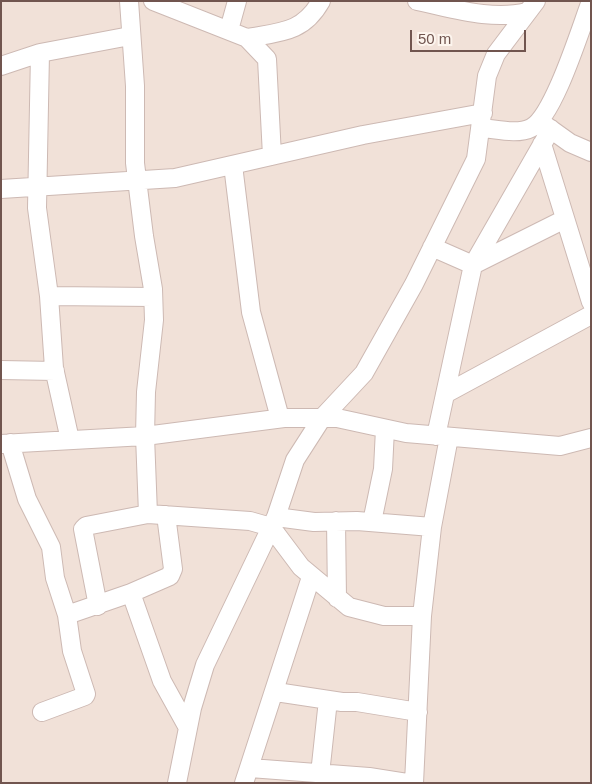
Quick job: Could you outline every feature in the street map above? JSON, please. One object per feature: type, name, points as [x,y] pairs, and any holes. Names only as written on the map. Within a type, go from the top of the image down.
[{"type":"street","points":[[129,1],[135,86],[137,182],[153,296],[154,320],[146,392],[145,436],[148,514]]},
{"type":"street","points":[[153,1],[247,38],[267,59],[269,66],[272,156]]},
{"type":"street","points":[[229,30],[236,1]]},
{"type":"street","points":[[247,38],[284,32],[299,26],[314,14],[321,1]]},
{"type":"street","points":[[417,1],[484,7],[511,16],[532,7]]},
{"type":"street","points":[[414,783],[422,616],[443,437],[445,394],[473,265],[544,132],[591,1]]},
{"type":"street","points":[[177,783],[188,728],[205,665],[273,522],[295,460],[322,418],[364,373],[432,248],[476,158],[487,76],[496,54],[532,7]]},
{"type":"street","points":[[1,66],[40,53],[130,36]]},
{"type":"street","points":[[40,53],[38,217],[49,296],[54,371],[70,440]]},
{"type":"street","points":[[1,189],[137,182],[175,178],[363,135],[482,120],[520,131],[531,128],[591,152]]},
{"type":"street","points":[[544,132],[565,219],[591,302]]},
{"type":"street","points":[[233,166],[251,312],[280,418]]},
{"type":"street","points":[[432,248],[473,265],[565,219]]},
{"type":"street","points":[[49,296],[153,296]]},
{"type":"street","points":[[445,394],[591,315]]},
{"type":"street","points":[[1,370],[54,371]]},
{"type":"street","points":[[42,712],[86,694],[72,651],[67,615],[56,578],[51,546],[27,498],[6,443],[145,436],[280,418],[336,418],[385,429],[443,437],[560,446],[591,438]]},
{"type":"street","points":[[372,522],[383,470],[385,429]]},
{"type":"street","points":[[98,606],[83,529],[86,526],[148,514],[273,522],[336,521],[432,526]]},
{"type":"street","points":[[67,615],[98,606],[131,593],[172,573],[173,568],[166,515]]},
{"type":"street","points":[[336,521],[337,598]]},
{"type":"street","points":[[273,522],[301,567],[311,578],[349,607],[384,616],[422,616]]},
{"type":"street","points":[[311,578],[276,692],[247,776],[320,774],[407,783]]},
{"type":"street","points":[[131,593],[162,681],[188,728]]},
{"type":"street","points":[[276,692],[418,712]]},
{"type":"street","points":[[320,774],[328,700]]},
{"type":"shaded area","points":[[1,1],[591,1],[591,783],[1,783]]}]
